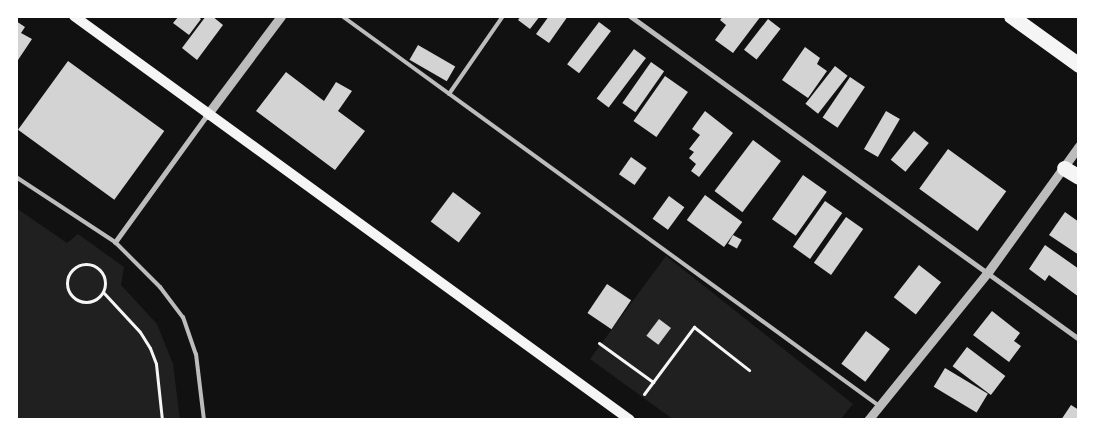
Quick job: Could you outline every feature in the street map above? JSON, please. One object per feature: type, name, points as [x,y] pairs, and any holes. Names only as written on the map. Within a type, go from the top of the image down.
[{"type":"highway","points":[[1011,16],[1079,65]]},
{"type":"highway","points":[[1064,168],[1079,177]]},
{"type":"main road","points":[[74,16],[207,115],[630,420]]},
{"type":"street","points":[[115,242],[281,16]]},
{"type":"street","points":[[630,16],[1079,339]]},
{"type":"street","points":[[868,420],[988,272],[1079,146]]},
{"type":"lane","points":[[342,16],[879,406]]},
{"type":"lane","points":[[449,94],[503,16]]},
{"type":"lane","points":[[16,177],[115,242],[160,287],[183,317],[196,354],[204,420]]},
{"type":"path","points":[[88,263],[100,269],[106,280],[103,292],[87,302],[75,299],[66,282],[71,270],[88,263]]},
{"type":"path","points":[[103,292],[140,332],[150,348],[156,364],[162,420]]},
{"type":"path","points":[[644,394],[694,327],[749,370]]},
{"type":"path","points":[[599,343],[653,383]]},
{"type":"shaded area","points":[[16,208],[67,243],[78,234],[124,267],[121,285],[157,324],[173,364],[180,420],[16,420]]},
{"type":"shaded area","points":[[666,256],[853,404],[840,420],[674,420],[590,359]]},
{"type":"building","points":[[179,16],[197,16],[201,19],[189,35],[173,23]]},
{"type":"building","points":[[206,16],[212,16],[223,25],[197,60],[182,48]]},
{"type":"building","points":[[521,16],[540,16],[530,29],[518,20]]},
{"type":"building","points":[[549,16],[568,16],[549,43],[536,34]]},
{"type":"building","points":[[723,16],[761,16],[733,53],[715,40],[726,25],[720,20]]},
{"type":"building","points":[[768,19],[781,29],[757,60],[744,50]]},
{"type":"building","points":[[16,21],[25,27],[21,33],[32,39],[16,63]]},
{"type":"building","points":[[599,22],[611,31],[579,73],[567,64]]},
{"type":"building","points":[[418,45],[455,66],[447,81],[410,60]]},
{"type":"building","points":[[805,47],[820,58],[817,64],[827,71],[808,98],[782,80]]},
{"type":"building","points":[[634,49],[646,58],[609,108],[597,99]]},
{"type":"building","points":[[68,61],[164,131],[114,200],[18,130]]},
{"type":"building","points":[[651,62],[664,71],[635,112],[622,103]]},
{"type":"building","points":[[835,66],[848,76],[818,114],[805,104]]},
{"type":"building","points":[[286,72],[324,101],[336,82],[352,91],[338,111],[365,131],[335,170],[256,111]]},
{"type":"building","points":[[665,76],[688,92],[656,137],[633,121]]},
{"type":"building","points":[[850,77],[865,87],[838,128],[823,118]]},
{"type":"building","points":[[705,111],[733,133],[699,177],[691,171],[696,164],[689,158],[694,152],[689,149],[700,135],[692,129]]},
{"type":"building","points":[[886,111],[900,119],[878,157],[864,149]]},
{"type":"building","points":[[914,131],[929,143],[905,172],[891,160]]},
{"type":"building","points":[[753,140],[781,161],[742,212],[714,191]]},
{"type":"building","points":[[948,149],[1006,191],[977,231],[919,189]]},
{"type":"building","points":[[631,157],[647,168],[635,185],[619,174]]},
{"type":"building","points":[[803,175],[827,192],[796,236],[772,219]]},
{"type":"building","points":[[453,192],[481,213],[459,243],[431,222]]},
{"type":"building","points":[[705,195],[742,222],[724,247],[687,220]]},
{"type":"building","points":[[669,196],[684,207],[668,230],[653,219]]},
{"type":"building","points":[[825,201],[842,213],[810,259],[793,247]]},
{"type":"building","points":[[1065,212],[1079,222],[1079,255],[1049,235]]},
{"type":"building","points":[[846,217],[863,229],[831,275],[814,263]]},
{"type":"building","points":[[733,235],[742,240],[737,249],[728,244]]},
{"type":"building","points":[[1045,245],[1079,269],[1079,297],[1049,275],[1045,281],[1029,269]]},
{"type":"building","points":[[919,265],[941,282],[916,315],[894,297]]},
{"type":"building","points":[[607,284],[631,300],[611,329],[587,313]]},
{"type":"building","points":[[992,311],[1020,333],[1014,341],[1021,346],[1009,362],[973,335]]},
{"type":"building","points":[[659,319],[671,328],[658,345],[646,336]]},
{"type":"building","points":[[866,331],[890,349],[865,382],[841,364]]},
{"type":"building","points":[[967,347],[1005,376],[991,395],[953,366]]},
{"type":"building","points":[[945,368],[988,394],[977,413],[934,387]]},
{"type":"building","points":[[1071,405],[1079,410],[1079,420],[1061,420]]}]
